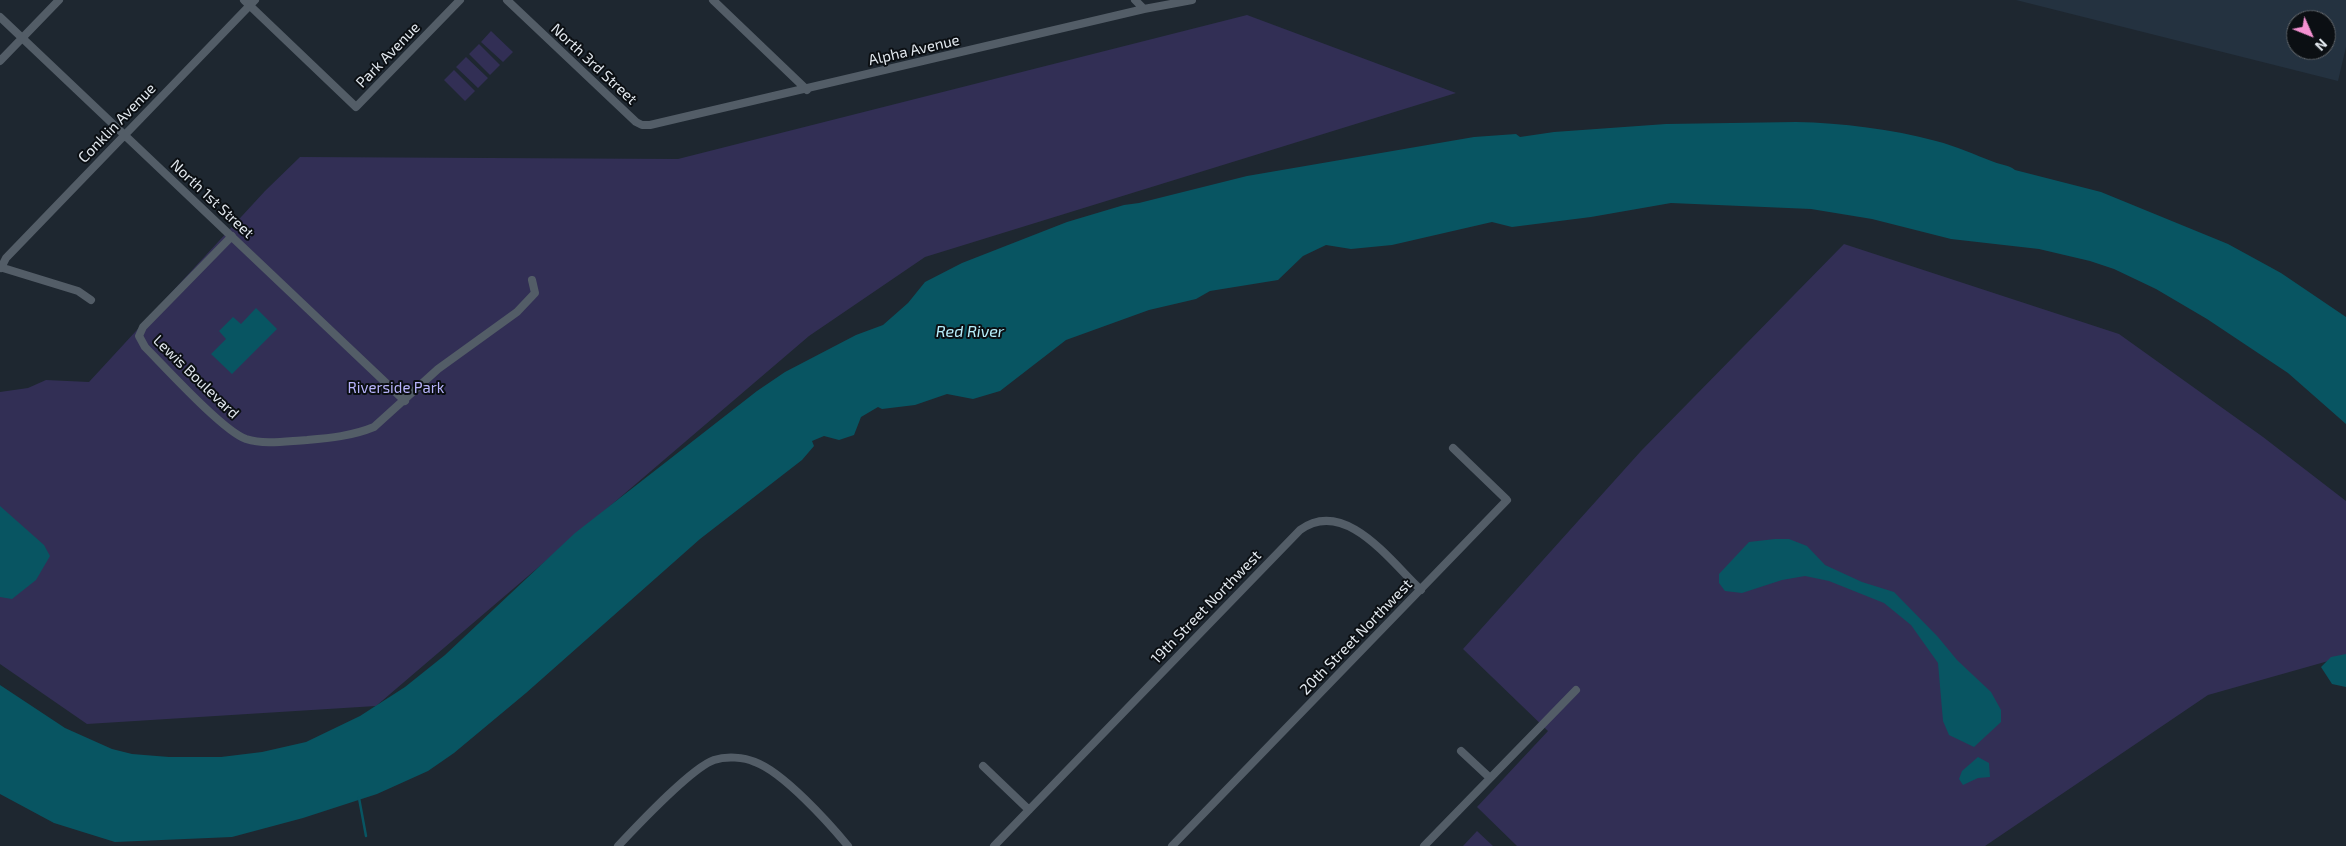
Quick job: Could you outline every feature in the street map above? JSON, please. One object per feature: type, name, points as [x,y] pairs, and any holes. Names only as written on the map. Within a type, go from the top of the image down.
[{"type":"street","points":[[0,61],[60,0]]},
{"type":"street","name":"Park Avenue","points":[[250,2],[356,107],[460,0]]},
{"type":"street","name":"North 3rd Street","points":[[507,0],[642,125]]},
{"type":"street","points":[[713,0],[807,90]]},
{"type":"street","points":[[1135,0],[1144,9]]},
{"type":"street","name":"Alpha Avenue","points":[[642,125],[650,125],[807,90],[1144,9],[1192,0]]},
{"type":"street","name":"Conklin Avenue","points":[[0,268],[6,258],[250,2]]},
{"type":"street","name":"North 1st Street","points":[[0,16],[405,401]]},
{"type":"street","name":"Lewis Boulevard","points":[[232,236],[143,327],[139,336],[145,347],[228,428],[246,439],[283,442],[361,433],[374,427],[438,370],[522,307],[535,293],[532,280]]},
{"type":"street","points":[[0,268],[78,291],[91,300]]},
{"type":"street","name":"20th Street Northwest","points":[[1172,846],[1507,500],[1454,448]]},
{"type":"street","name":"19th Street Northwest","points":[[994,846],[1308,524],[1325,520],[1349,525],[1362,534],[1421,590]]},
{"type":"street","points":[[1424,846],[1576,690]]},
{"type":"street","points":[[1461,751],[1490,778]]},
{"type":"street","points":[[618,846],[693,774],[713,760],[723,758],[747,759],[766,768],[818,813],[848,846]]},
{"type":"street","points":[[983,766],[1029,810]]},
{"type":"shaded area","points":[[2016,0],[2346,0],[2346,47],[2338,81]]},
{"type":"green space","name":"Riverside Park","points":[[1247,15],[1456,93],[925,257],[809,336],[376,706],[87,724],[0,664],[0,392],[28,388],[46,380],[89,382],[265,191],[300,157],[678,159]]},
{"type":"green space","points":[[491,31],[513,52],[503,62],[481,42]]},
{"type":"green space","points":[[479,44],[500,65],[490,75],[469,54]]},
{"type":"green space","points":[[466,57],[488,78],[478,88],[456,67]]},
{"type":"green space","points":[[454,70],[475,91],[465,101],[444,80]]},
{"type":"green space","points":[[1844,244],[2119,334],[2263,437],[2346,501],[2346,656],[2208,695],[1985,846],[1517,846],[1477,807],[1548,731],[1463,649],[1641,451]]},
{"type":"green space","points":[[1477,831],[1493,846],[1463,846]]},
{"type":"water","name":"Red River","points":[[1796,122],[1867,127],[1951,145],[2015,170],[2101,192],[2228,244],[2281,273],[2346,317],[2346,424],[2288,373],[2207,319],[2156,289],[2114,269],[2090,261],[2039,249],[1951,239],[1872,219],[1811,209],[1671,203],[1591,217],[1512,227],[1492,222],[1392,245],[1351,249],[1326,245],[1303,256],[1278,280],[1210,291],[1196,299],[1149,310],[1066,340],[1000,391],[973,399],[947,394],[915,405],[882,409],[878,407],[861,417],[854,435],[839,440],[824,436],[812,441],[814,446],[802,460],[700,539],[526,693],[454,753],[428,771],[377,794],[303,818],[232,837],[115,842],[54,823],[0,794],[0,685],[65,728],[112,749],[132,754],[169,757],[221,757],[262,752],[306,742],[360,716],[405,687],[445,655],[575,533],[757,391],[785,372],[856,335],[883,325],[908,303],[925,282],[962,263],[1067,222],[1124,205],[1247,176],[1474,137],[1516,134],[1520,137],[1554,132],[1666,124]]},
{"type":"water","points":[[256,308],[277,329],[232,374],[211,354],[226,339],[219,331],[233,317],[241,324]]},
{"type":"water","points":[[0,506],[44,545],[50,556],[36,580],[12,599],[0,597]]},
{"type":"water","points":[[1789,539],[1807,546],[1825,565],[1862,582],[1894,592],[1938,637],[1957,660],[1991,692],[2001,710],[2001,722],[1974,747],[1949,735],[1943,721],[1938,663],[1911,625],[1884,603],[1829,581],[1805,576],[1782,580],[1742,593],[1725,591],[1719,583],[1719,574],[1749,542]]},
{"type":"water","points":[[2346,654],[2346,687],[2332,684],[2321,667],[2331,657]]},
{"type":"water","points":[[1978,757],[1989,763],[1990,777],[1978,778],[1963,785],[1959,779],[1962,771]]},
{"type":"waterway","points":[[359,798],[366,836]]}]
